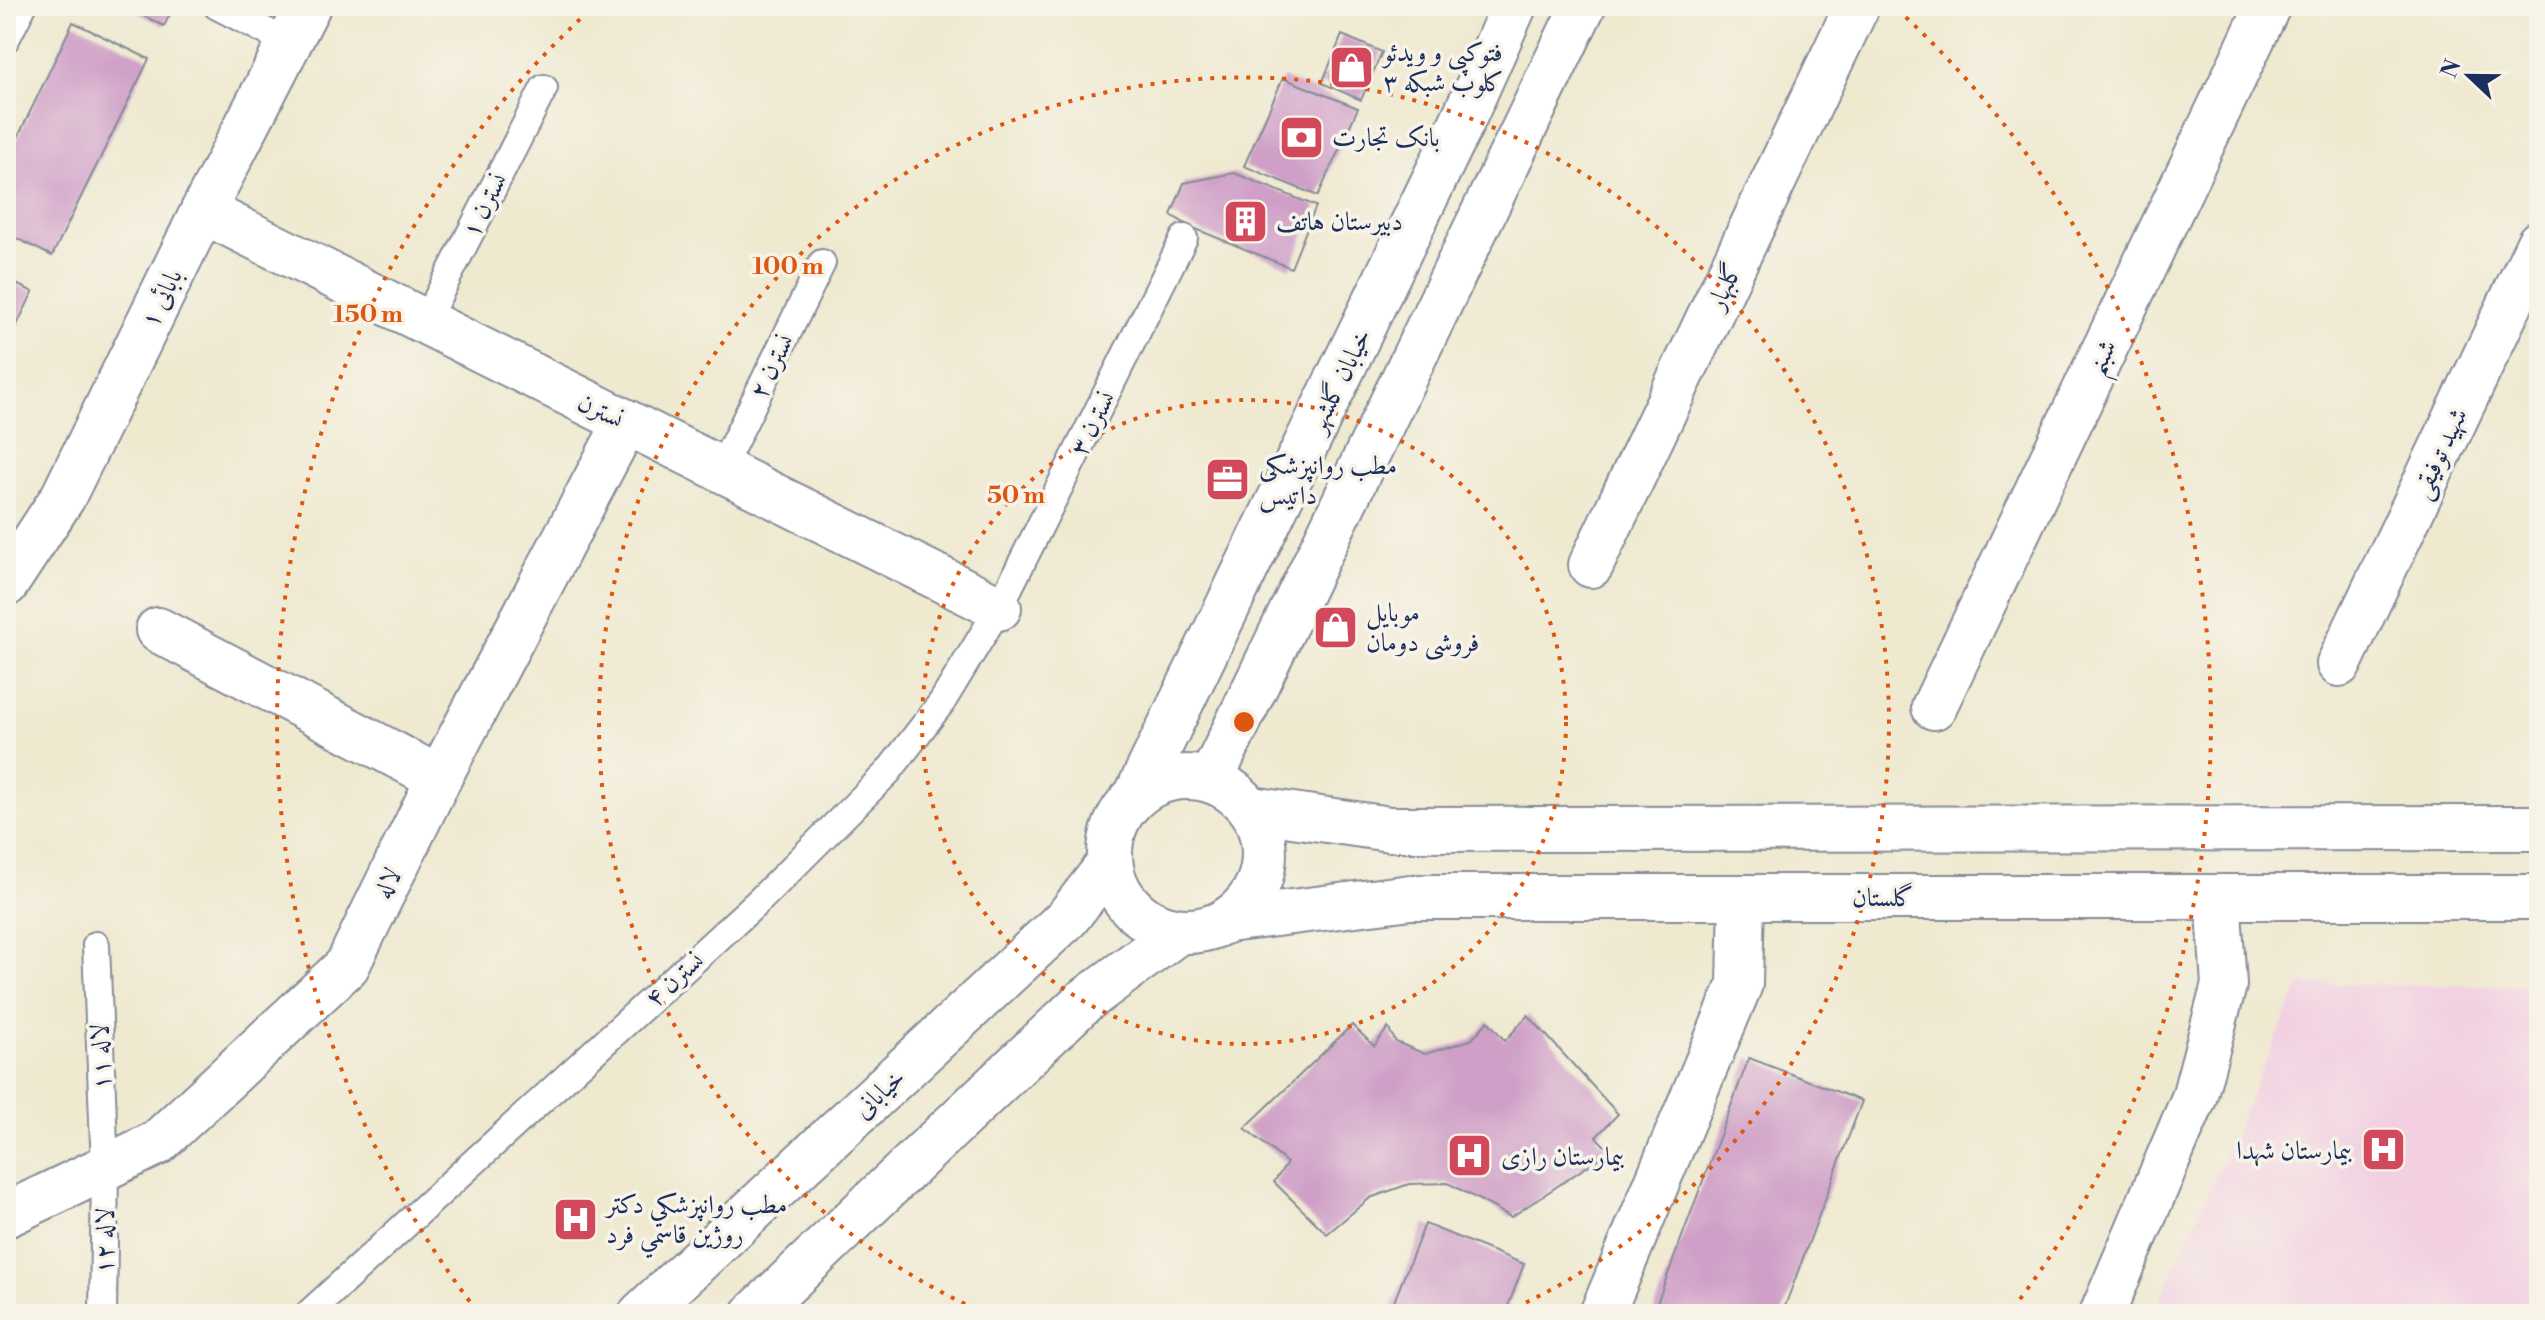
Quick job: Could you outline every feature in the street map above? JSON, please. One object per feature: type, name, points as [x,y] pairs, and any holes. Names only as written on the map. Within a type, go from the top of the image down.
[{"type":"main road","name":"خیابان گلشهر","points":[[1137,794],[1449,150],[1514,6]]},
{"type":"main road","points":[[1211,779],[1583,6]]},
{"type":"main road","name":"گلبهار","points":[[1591,565],[1857,6]]},
{"type":"main road","name":"شبنم","points":[[1934,707],[2268,6]]},
{"type":"main road","name":"بابائی ۱","points":[[6,584],[63,497],[203,211],[299,24]]},
{"type":"main road","name":"نسترن","points":[[203,211],[999,608]]},
{"type":"main road","name":"شهید توفیقی","points":[[2339,664],[2539,243]]},
{"type":"main road","name":"لاله","points":[[6,1215],[157,1143],[347,966],[439,778],[626,422]]},
{"type":"main road","points":[[158,630],[439,778]]},
{"type":"main road","points":[[754,1314],[1083,1002],[1178,932],[1228,920],[1247,904],[1260,882],[1265,857],[1262,832],[1251,809],[1234,791],[1211,779],[1184,776],[1159,780],[1137,794],[1120,813],[1110,837],[1109,864],[1116,889],[1132,910],[1153,925],[1178,932]]},
{"type":"main road","points":[[1251,809],[1390,829],[2539,828]]},
{"type":"main road","name":"خیابانی","points":[[641,1314],[1067,918],[1109,864]]},
{"type":"main road","name":"گلستان","points":[[1228,920],[1411,897],[2539,897]]},
{"type":"main road","points":[[1602,1314],[1740,984],[1742,897]]},
{"type":"main road","points":[[2102,1314],[2194,1098],[2224,985],[2218,897]]},
{"type":"lane","points":[[6,39],[23,6]]},
{"type":"lane","points":[[217,6],[299,24]]},
{"type":"lane","name":"نسترن ١","points":[[425,322],[544,88]]},
{"type":"lane","name":"نسترن ٣","points":[[999,608],[1184,238]]},
{"type":"lane","name":"نسترن ٢","points":[[721,469],[822,263]]},
{"type":"lane","name":"نسترن ۴","points":[[308,1314],[835,828],[888,772],[942,702],[999,608]]},
{"type":"lane","name":"لاله ۱۱","points":[[96,945],[105,1169]]},
{"type":"lane","name":"لاله ۱۲","points":[[103,1314],[105,1169]]},
{"type":"shaded area","name":"بیمارستان شهدا","points":[[2300,984],[2539,986],[2539,1314],[2154,1314]]},
{"type":"building","points":[[124,6],[174,6],[164,26]]},
{"type":"building","points":[[73,22],[149,59],[52,256],[6,233],[6,162]]},
{"type":"building","name":"فتوکپی و ویدئو کلوب شبکه ۳","points":[[1342,35],[1382,52],[1361,100],[1322,83]]},
{"type":"building","name":"بانک تجارت","points":[[1283,78],[1358,108],[1318,196],[1244,166]]},
{"type":"building","name":"دبیرستان هاتف","points":[[1234,173],[1316,206],[1291,268],[1191,227],[1171,215],[1184,183]]},
{"type":"building","points":[[6,279],[33,292],[6,347]]},
{"type":"building","points":[[1528,1015],[1618,1114],[1596,1137],[1610,1151],[1511,1217],[1448,1183],[1409,1184],[1370,1198],[1327,1234],[1274,1182],[1287,1163],[1245,1128],[1352,1025],[1374,1046],[1388,1028],[1396,1042],[1425,1054],[1471,1040],[1488,1021],[1505,1041]]},
{"type":"building","points":[[1749,1058],[1862,1101],[1782,1314],[1653,1314]]},
{"type":"building","points":[[1425,1224],[1524,1264],[1505,1314],[1389,1314]]},
{"type":"place","name":"فتوکپی و ویدئو کلوب شبکه ۳","points":[[1352,67]]},
{"type":"place","name":"بانک تجارت","points":[[1301,137]]},
{"type":"place","name":"دبیرستان هاتف","points":[[1245,221]]},
{"type":"place","name":"مطب روانپزشکی داتیس","points":[[1228,480]]},
{"type":"place","name":"موبایل فروشی دومان","points":[[1335,627]]},
{"type":"place","name":"بیمارستان شهدا","points":[[2383,1150]]},
{"type":"place","name":"بیمارستان رازی","points":[[1470,1156]]},
{"type":"place","name":"مطب روانپزشكي دكتر روژين قاسمي فرد","points":[[575,1219]]}]
